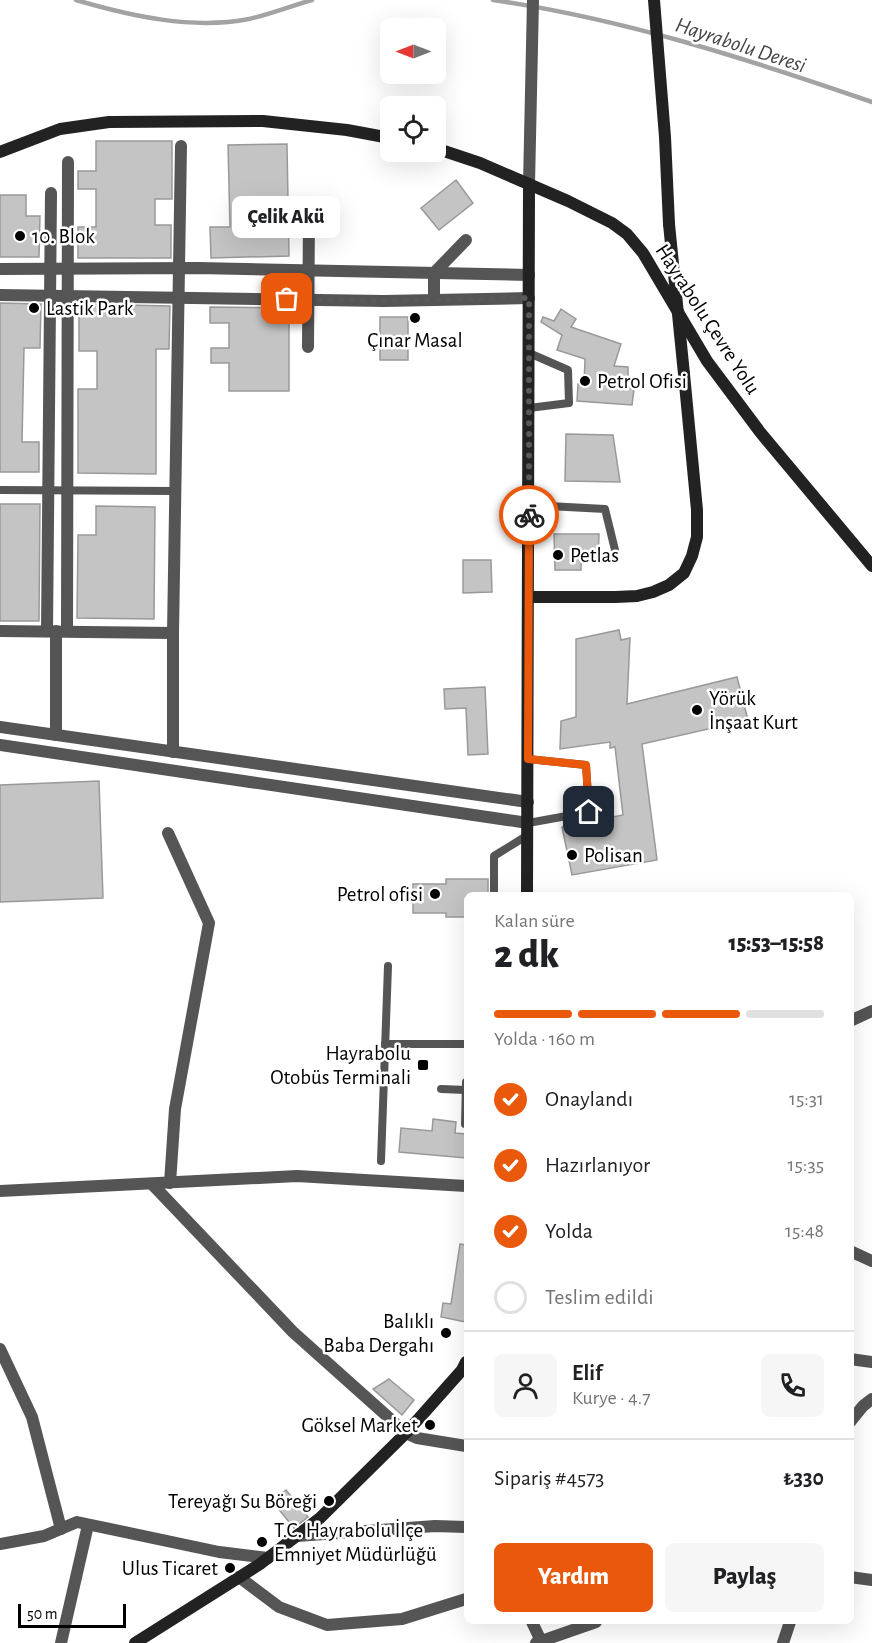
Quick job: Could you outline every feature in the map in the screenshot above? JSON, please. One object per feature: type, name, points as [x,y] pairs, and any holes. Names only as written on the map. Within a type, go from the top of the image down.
[{"type":"main road","points":[[529,597],[637,596],[669,585],[684,573],[697,537],[697,510],[669,224],[665,137],[654,0]]},
{"type":"main road","points":[[0,152],[60,129],[109,122],[263,121],[380,136]]},
{"type":"main road","name":"Hayrabolu Çevre Yolu","points":[[446,152],[480,163],[568,201],[612,223],[627,234],[643,253],[707,361],[760,432],[872,567]]},
{"type":"main road","points":[[527,892],[529,184]]},
{"type":"main road","points":[[135,1643],[268,1558],[320,1518],[406,1433],[464,1368]]},
{"type":"street","points":[[529,184],[533,0]]},
{"type":"street","points":[[173,752],[181,146]]},
{"type":"street","points":[[56,735],[57,631],[67,490],[68,162]]},
{"type":"street","points":[[51,193],[48,490],[57,631]]},
{"type":"street","points":[[308,347],[309,216]]},
{"type":"street","points":[[434,300],[434,273],[466,240]]},
{"type":"street","points":[[0,269],[179,268],[529,275]]},
{"type":"street","points":[[0,295],[309,300],[529,298]]},
{"type":"street","points":[[0,631],[173,633]]},
{"type":"street","points":[[0,727],[528,802]]},
{"type":"street","points":[[0,745],[528,829]]},
{"type":"street","points":[[168,833],[209,923],[175,1109],[170,1183]]},
{"type":"street","points":[[854,1019],[872,1011]]},
{"type":"street","points":[[0,1191],[297,1176],[464,1186]]},
{"type":"street","points":[[152,1184],[293,1332],[406,1433],[417,1438],[464,1446]]},
{"type":"street","points":[[854,1253],[872,1261]]},
{"type":"street","points":[[0,1349],[6,1370],[32,1417],[61,1529]]},
{"type":"street","points":[[854,1360],[872,1362]]},
{"type":"street","points":[[854,1417],[872,1399]]},
{"type":"street","points":[[0,1544],[44,1536],[77,1522],[219,1551],[268,1558]]},
{"type":"street","points":[[61,1643],[88,1525]]},
{"type":"street","points":[[297,1536],[435,1526],[464,1527]]},
{"type":"street","points":[[238,1577],[279,1607],[327,1625],[402,1619],[464,1600]]},
{"type":"street","points":[[854,1578],[872,1580]]},
{"type":"street","points":[[533,1624],[539,1642],[590,1624]]},
{"type":"street","points":[[783,1643],[789,1624]]},
{"type":"lane","points":[[529,353],[568,370],[568,403],[529,408]]},
{"type":"lane","points":[[0,490],[176,490]]},
{"type":"lane","points":[[529,505],[604,509],[615,550]]},
{"type":"lane","points":[[494,892],[494,856],[528,829],[589,812],[586,765],[528,759]]},
{"type":"lane","points":[[381,1161],[388,966]]},
{"type":"lane","points":[[385,1044],[464,1044]]},
{"type":"lane","points":[[441,1089],[464,1090]]},
{"type":"building","points":[[96,141],[172,141],[172,199],[155,199],[155,225],[171,225],[171,258],[78,258],[78,227],[96,227],[96,189],[78,189],[78,171],[96,171]]},
{"type":"building","points":[[287,144],[289,256],[211,258],[210,227],[230,227],[228,145]]},
{"type":"building","points":[[456,180],[473,203],[439,230],[421,208]]},
{"type":"building","name":"10. Blok","points":[[0,195],[26,195],[26,216],[40,216],[39,257],[0,257]]},
{"type":"building","points":[[0,303],[41,304],[40,348],[24,348],[22,442],[39,442],[39,472],[0,472]]},
{"type":"building","points":[[79,304],[170,306],[169,349],[156,349],[156,474],[78,473],[78,389],[97,389],[97,351],[79,351]]},
{"type":"building","points":[[210,307],[289,308],[289,391],[229,391],[229,363],[211,363],[211,348],[229,348],[229,323],[210,323]]},
{"type":"building","points":[[561,309],[576,319],[571,327],[621,344],[614,366],[628,367],[628,388],[634,389],[632,405],[577,401],[578,384],[584,385],[585,359],[557,350],[562,335],[541,322],[543,317],[554,321]]},
{"type":"building","points":[[380,317],[408,317],[408,360],[380,360]]},
{"type":"building","points":[[566,434],[613,435],[620,482],[565,481]]},
{"type":"building","points":[[0,504],[40,504],[39,621],[0,621]]},
{"type":"building","points":[[96,506],[155,507],[154,619],[77,618],[78,535],[96,535]]},
{"type":"building","points":[[554,534],[599,534],[598,560],[581,560],[581,570],[555,570]]},
{"type":"building","points":[[463,560],[491,560],[492,592],[463,593]]},
{"type":"building","points":[[619,630],[621,640],[630,638],[627,704],[737,677],[748,720],[642,744],[657,860],[572,875],[562,827],[623,815],[615,747],[610,748],[610,742],[560,749],[561,721],[576,717],[576,639]]},
{"type":"building","points":[[485,687],[488,754],[468,755],[466,708],[445,709],[444,689]]},
{"type":"building","points":[[99,781],[103,898],[0,902],[0,785]]},
{"type":"building","points":[[446,879],[488,879],[488,892],[464,892],[464,917],[446,917],[446,913],[413,913],[413,884],[446,884]]},
{"type":"building","points":[[433,1119],[456,1122],[455,1133],[464,1134],[464,1158],[399,1152],[401,1128],[432,1131]]},
{"type":"building","points":[[460,1244],[464,1245],[464,1322],[441,1317],[443,1303],[451,1304]]},
{"type":"building","points":[[389,1379],[414,1400],[402,1415],[373,1389]]},
{"type":"building","points":[[286,1490],[308,1517],[294,1528],[272,1501]]},
{"type":"waterway","name":"Hayrabolu Deresi","points":[[76,0],[162,20],[206,23],[249,19],[312,0]]},
{"type":"waterway","name":"Hayrabolu Deresi","points":[[493,0],[542,8],[637,29],[732,56],[872,102]]},
{"type":"way so far","points":[[287,299],[384,301],[529,298],[529,515]]},
{"type":"place","name":"10. Blok","points":[[20,236]]},
{"type":"place","name":"Çelik Akü","points":[[287,299]]},
{"type":"place","name":"Lastik Park","points":[[34,308]]},
{"type":"place","name":"Çınar Masal","points":[[415,318]]},
{"type":"place","name":"Petrol Ofisi","points":[[585,381]]},
{"type":"place","name":"Petlas","points":[[558,555]]},
{"type":"place","name":"Yörük İnşaat Kurt","points":[[697,710]]},
{"type":"place","name":"Polisan","points":[[572,855]]},
{"type":"place","name":"Petrol ofisi","points":[[435,894]]},
{"type":"place","name":"Hayrabolu Otobüs Terminali","points":[[423,1065]]},
{"type":"place","name":"Balıklı Baba Dergahı","points":[[446,1333]]},
{"type":"place","name":"Göksel Market","points":[[430,1425]]},
{"type":"place","name":"Tereyağı Su Böreği","points":[[329,1501]]},
{"type":"place","name":"T.C. Hayrabolu İlçe Emniyet Müdürlüğü","points":[[262,1542]]},
{"type":"place","name":"Ulus Ticaret","points":[[230,1568]]},
{"type":"route","points":[[529,515],[528,759],[586,765],[589,812]]}]
